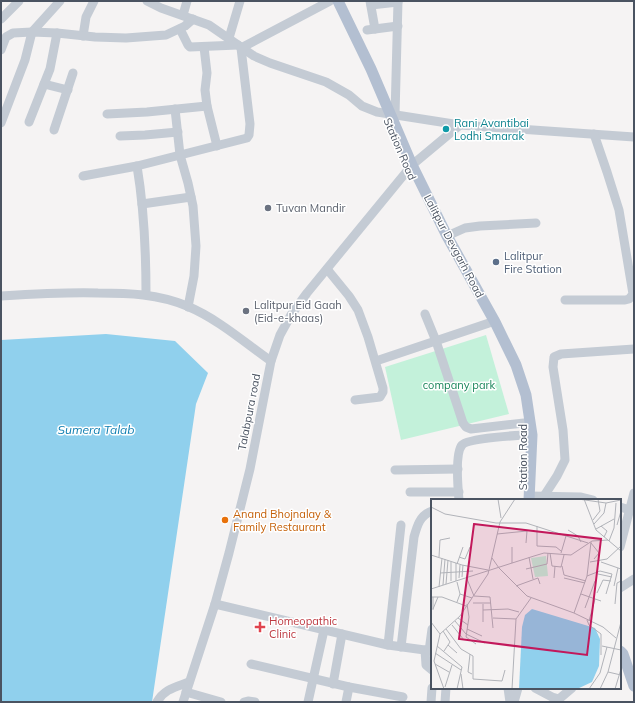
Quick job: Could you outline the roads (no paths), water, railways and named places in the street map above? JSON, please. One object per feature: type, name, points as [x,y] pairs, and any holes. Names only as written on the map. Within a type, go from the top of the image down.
[{"type":"main road","name":"Station Road","points":[[331,1],[389,114]]},
{"type":"main road","name":"Lalitpur Devgarh Road","points":[[338,1],[371,69],[410,168],[495,322],[516,365],[526,396],[528,435],[527,499]]},
{"type":"main road","name":"Station Road","points":[[410,168],[445,246],[501,348],[521,400],[524,423],[528,435]]},
{"type":"main road","points":[[621,652],[634,656]]},
{"type":"main road","points":[[621,652],[634,686]]},
{"type":"street","points":[[1,20],[19,1]]},
{"type":"street","points":[[1,122],[25,60],[32,32],[60,1]]},
{"type":"street","points":[[83,36],[86,17],[94,1]]},
{"type":"street","points":[[147,1],[161,8],[209,25],[254,56],[326,82],[338,88],[370,110],[460,125],[634,137]]},
{"type":"street","points":[[183,15],[186,1]]},
{"type":"street","points":[[229,38],[240,1]]},
{"type":"street","points":[[180,29],[190,47],[239,46],[331,1]]},
{"type":"street","points":[[389,114],[398,26],[398,2],[371,3],[371,29],[398,26]]},
{"type":"street","points":[[1,50],[6,37],[13,33],[57,33],[126,38],[166,35],[180,29],[192,19]]},
{"type":"street","points":[[29,122],[53,60],[57,33]]},
{"type":"street","points":[[84,176],[138,166],[247,138],[250,134],[250,124],[239,46]]},
{"type":"street","points":[[204,47],[207,73],[205,90],[207,106],[217,146]]},
{"type":"street","points":[[54,130],[73,73]]},
{"type":"street","points":[[44,84],[68,90]]},
{"type":"street","points":[[107,114],[207,106]]},
{"type":"street","points":[[175,109],[180,155],[191,197],[196,246],[194,276],[188,306]]},
{"type":"street","name":"Talabpura road","points":[[183,702],[215,604],[229,553],[250,469],[271,361],[280,335],[291,315],[410,168],[460,125]]},
{"type":"street","points":[[120,136],[145,136],[178,132]]},
{"type":"street","points":[[565,300],[625,300],[633,294],[619,210],[594,134]]},
{"type":"street","points":[[138,166],[146,261],[146,294]]},
{"type":"street","points":[[142,204],[191,197]]},
{"type":"street","points":[[447,236],[465,228],[536,223]]},
{"type":"street","points":[[327,269],[349,296],[358,310],[376,361],[383,388],[382,395],[375,398],[355,400]]},
{"type":"street","points":[[1,296],[71,292],[146,294],[172,300],[188,306],[213,319],[271,361]]},
{"type":"street","points":[[425,314],[436,341],[463,423],[466,427],[471,429],[524,423]]},
{"type":"street","points":[[376,361],[489,324]]},
{"type":"street","points":[[544,496],[560,472],[565,460],[563,430],[553,367],[554,357],[561,354],[634,349]]},
{"type":"street","points":[[410,492],[459,496],[458,454],[461,446],[465,442],[528,435]]},
{"type":"street","points":[[395,470],[458,468]]},
{"type":"street","points":[[621,543],[634,494]]},
{"type":"street","points":[[527,499],[544,496],[581,497],[589,499]]},
{"type":"street","points":[[621,507],[630,510]]},
{"type":"street","points":[[401,647],[414,537],[418,523],[423,515],[431,511]]},
{"type":"street","points":[[388,645],[401,525]]},
{"type":"street","points":[[621,587],[634,579]]},
{"type":"street","points":[[215,604],[388,645],[429,651]]},
{"type":"street","points":[[308,702],[324,630]]},
{"type":"street","points":[[333,684],[342,634]]},
{"type":"street","points":[[431,636],[426,665],[431,669]]},
{"type":"street","points":[[251,664],[333,684],[403,698]]},
{"type":"street","points":[[157,702],[163,693],[189,682]]},
{"type":"street","points":[[346,702],[349,687]]},
{"type":"street","points":[[431,702],[432,689]]},
{"type":"street","points":[[445,702],[446,689]]},
{"type":"street","points":[[508,689],[510,702]]},
{"type":"street","points":[[514,702],[518,689]]},
{"type":"street","points":[[537,689],[552,698],[559,699],[571,689]]},
{"type":"street","points":[[186,692],[221,702]]},
{"type":"street","points":[[244,702],[255,702]]},
{"type":"water","name":"Sumera Talab","points":[[106,334],[175,341],[208,373],[196,404],[152,702],[1,702],[1,340]]},
{"type":"place","name":"Rani Avantibai Lodhi Smarak","points":[[446,129]]},
{"type":"place","name":"Tuvan Mandir","points":[[268,208]]},
{"type":"place","name":"Lalitpur Fire Station","points":[[496,262]]},
{"type":"place","name":"Lalitpur Eid Gaah (Eid-e-khaas)","points":[[246,311]]},
{"type":"place","name":"Anand Bhojnalay & Family Restaurant","points":[[225,520]]},
{"type":"place","name":"Homeopathic Clinic","points":[[260,627]]},
{"type":"park label","name":"company park","points":[[459,385]]}]
